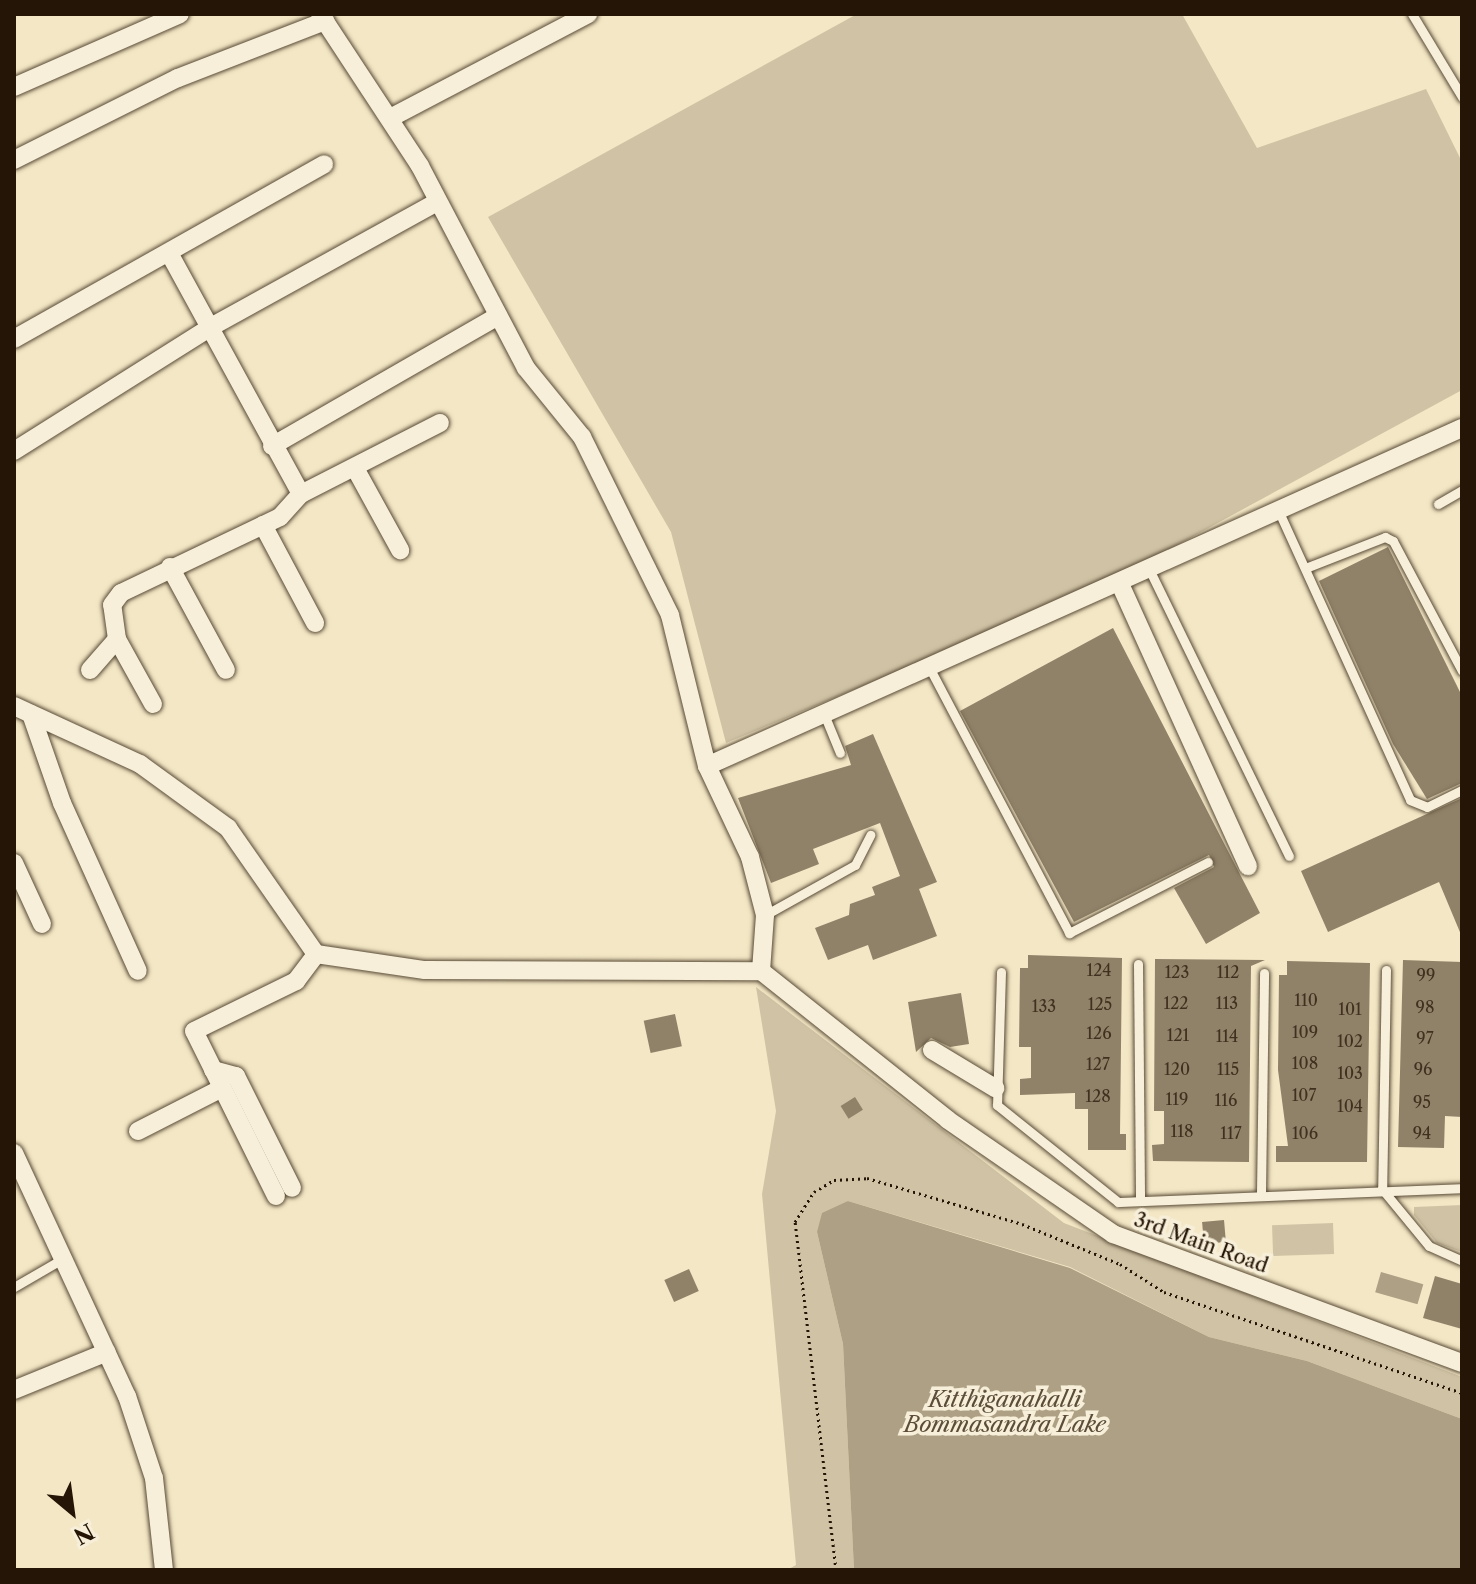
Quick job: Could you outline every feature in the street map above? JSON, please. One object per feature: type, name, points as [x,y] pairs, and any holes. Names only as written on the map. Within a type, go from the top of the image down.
[{"type":"street","points":[[14,87],[180,14]]},
{"type":"street","points":[[390,118],[588,14]]},
{"type":"street","points":[[14,160],[178,78],[322,18],[390,118],[526,368],[582,437],[670,615],[707,766],[750,857],[765,915],[761,971],[425,970],[316,954],[228,828],[140,764],[22,710]]},
{"type":"street","points":[[14,339],[324,164]]},
{"type":"street","points":[[14,451],[209,328],[435,203]]},
{"type":"street","points":[[169,253],[301,494]]},
{"type":"street","points":[[272,446],[498,316]]},
{"type":"street","points":[[153,704],[109,619],[121,593],[263,525],[301,494],[440,423]]},
{"type":"street","points":[[707,766],[1150,571],[1462,428]]},
{"type":"street","points":[[355,468],[400,550]]},
{"type":"street","points":[[263,525],[315,623]]},
{"type":"street","points":[[170,567],[226,670]]},
{"type":"street","points":[[1120,584],[1248,866]]},
{"type":"street","points":[[90,670],[117,639]]},
{"type":"street","points":[[22,710],[138,971]]},
{"type":"street","points":[[14,863],[42,924]]},
{"type":"street","points":[[213,1070],[236,1076],[284,1192],[222,1088],[213,1070],[194,1031],[296,981],[316,954]]},
{"type":"street","name":"3rd Main Road","points":[[761,971],[948,1120],[1113,1234],[1462,1363]]},
{"type":"street","points":[[932,1050],[995,1088]]},
{"type":"street","points":[[138,1131],[222,1088]]},
{"type":"street","points":[[14,1153],[107,1352],[154,1478],[164,1570]]},
{"type":"street","points":[[14,1390],[107,1352]]},
{"type":"lane","points":[[1414,15],[1462,97]]},
{"type":"lane","points":[[1438,504],[1462,490]]},
{"type":"lane","points":[[1279,512],[1308,567],[1307,585],[1410,800],[1427,807],[1462,790]]},
{"type":"lane","points":[[1308,567],[1385,537],[1393,541],[1462,671]]},
{"type":"lane","points":[[1150,571],[1289,856]]},
{"type":"lane","points":[[929,667],[1069,933],[1208,862]]},
{"type":"lane","points":[[824,714],[840,753]]},
{"type":"lane","points":[[765,915],[840,876],[870,835]]},
{"type":"lane","points":[[1138,964],[1140,1201]]},
{"type":"lane","points":[[1386,970],[1382,1189],[1429,1246],[1462,1261]]},
{"type":"lane","points":[[1001,972],[995,1088],[997,1105],[1092,1187],[1118,1202],[1261,1193],[1462,1188]]},
{"type":"lane","points":[[1261,1193],[1264,973]]},
{"type":"lane","points":[[14,1287],[64,1258]]},
{"type":"path","points":[[836,1570],[795,1222],[814,1192],[834,1180],[867,1178],[1022,1224],[1120,1264],[1164,1292],[1462,1393]]},
{"type":"shaded area","points":[[857,14],[1182,14],[1257,148],[1426,89],[1462,162],[1462,390],[1102,586],[726,743],[671,532],[488,217]]},
{"type":"shaded area","points":[[756,987],[1064,1223],[1462,1377],[1462,1419],[1307,1361],[1209,1337],[1070,1267],[848,1201],[817,1232],[843,1344],[854,1570],[787,1570],[796,1565],[762,1194],[776,1111]]},
{"type":"shaded area","points":[[1462,1205],[1462,1252],[1437,1243],[1414,1215],[1414,1207]]},
{"type":"shaded area","points":[[1333,1223],[1334,1254],[1273,1256],[1272,1225]]},
{"type":"water","name":"Kitthiganahalli Bommasandra Lake","points":[[848,1201],[1070,1268],[1209,1337],[1307,1361],[1462,1419],[1462,1570],[854,1570],[843,1344],[817,1232],[822,1213]]},
{"type":"water","points":[[1381,1272],[1423,1284],[1418,1304],[1375,1292]]},
{"type":"building","points":[[1388,547],[1462,696],[1462,783],[1427,799],[1393,744],[1319,581]]},
{"type":"building","points":[[1113,628],[1260,913],[1206,944],[1174,888],[1214,867],[1209,855],[1074,922],[960,711]]},
{"type":"building","points":[[873,734],[937,882],[919,889],[937,936],[873,960],[868,945],[828,960],[815,928],[849,915],[850,904],[875,895],[872,887],[900,876],[880,823],[813,849],[819,864],[771,883],[738,798],[851,765],[845,746]]},
{"type":"building","points":[[1462,798],[1462,937],[1439,882],[1328,932],[1301,871]]},
{"type":"building","points":[[1028,955],[1122,958],[1120,1134],[1126,1134],[1126,1150],[1088,1150],[1088,1109],[1075,1109],[1075,1093],[1020,1095],[1020,1079],[1031,1078],[1031,1047],[1019,1047],[1020,968],[1028,968]]},
{"type":"building","points":[[1155,959],[1265,960],[1251,966],[1249,1162],[1153,1161],[1152,1145],[1164,1144],[1164,1111],[1154,1111]]},
{"type":"building","points":[[1403,960],[1462,962],[1462,1117],[1445,1116],[1444,1148],[1398,1147]]},
{"type":"building","points":[[1287,961],[1370,963],[1367,1162],[1276,1162],[1276,1146],[1288,1146],[1278,1070],[1279,975],[1287,975]]},
{"type":"building","points":[[961,993],[969,1044],[950,1047],[931,1038],[916,1052],[908,1002]]},
{"type":"building","points":[[675,1014],[682,1046],[651,1053],[644,1021]]},
{"type":"building","points":[[855,1097],[863,1110],[849,1119],[841,1106]]},
{"type":"building","points":[[1224,1220],[1226,1242],[1204,1244],[1202,1222]]},
{"type":"building","points":[[689,1269],[699,1291],[674,1302],[664,1280]]},
{"type":"building","points":[[1435,1276],[1462,1284],[1462,1329],[1423,1318]]}]
